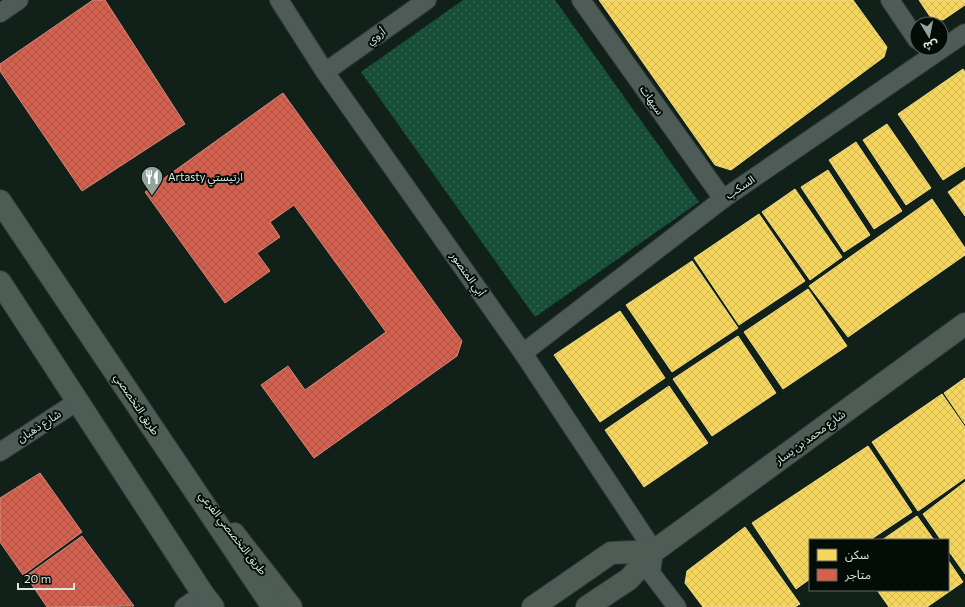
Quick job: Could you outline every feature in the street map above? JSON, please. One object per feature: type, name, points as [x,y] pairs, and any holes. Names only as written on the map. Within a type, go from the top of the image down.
[{"type":"main road","name":"طريق التخصصي","points":[[0,201],[274,607]]},
{"type":"main road","points":[[0,282],[209,603]]},
{"type":"street","points":[[0,13],[19,0]]},
{"type":"street","name":"أبي المنصور","points":[[278,0],[325,72],[523,353],[654,551]]},
{"type":"street","name":"أروي","points":[[325,72],[427,0]]},
{"type":"street","name":"سيهات","points":[[582,0],[723,199]]},
{"type":"street","points":[[890,0],[909,28]]},
{"type":"street","name":"السكب","points":[[949,41],[965,33]]},
{"type":"street","name":"السكب","points":[[523,353],[723,199],[922,56]]},
{"type":"street","name":"شارع محمد بن يسار","points":[[587,607],[629,579],[654,551],[965,324]]},
{"type":"street","name":"شارع ذهبان","points":[[0,452],[78,401]]},
{"type":"street","name":"طريق التخصصي الفرعي","points":[[174,459],[291,607]]},
{"type":"street","points":[[533,607],[611,553],[654,551],[651,573],[677,607]]},
{"type":"street","points":[[184,607],[209,603]]},
{"type":"green space","points":[[463,0],[555,0],[699,202],[535,317],[361,72]]},
{"type":"building: سكن","points":[[599,0],[853,0],[887,47],[884,57],[731,170],[715,165]]},
{"type":"building: سكن","points":[[919,0],[965,0],[965,5],[949,16],[930,16]]},
{"type":"building: سكن","points":[[963,69],[965,72],[965,166],[943,180],[898,114]]},
{"type":"building: سكن","points":[[887,124],[931,188],[906,205],[863,140]]},
{"type":"building: سكن","points":[[856,142],[902,211],[874,229],[829,160]]},
{"type":"building: سكن","points":[[828,170],[870,235],[844,252],[801,187]]},
{"type":"building: سكن","points":[[965,180],[965,216],[948,192]]},
{"type":"building: سكن","points":[[795,189],[842,257],[810,280],[762,212]]},
{"type":"building: سكن","points":[[932,199],[965,248],[965,255],[848,337],[809,286]]},
{"type":"building: سكن","points":[[759,214],[805,281],[739,325],[694,258]]},
{"type":"building: سكن","points":[[692,261],[738,328],[672,372],[626,305]]},
{"type":"building: سكن","points":[[808,289],[847,346],[783,389],[744,332]]},
{"type":"building: سكن","points":[[620,311],[665,378],[600,422],[554,355]]},
{"type":"building: سكن","points":[[738,336],[776,393],[712,436],[673,379]]},
{"type":"building: سكن","points":[[965,378],[965,424],[944,393]]},
{"type":"building: سكن","points":[[669,386],[708,443],[644,487],[605,430]]},
{"type":"building: سكن","points":[[942,394],[965,427],[965,478],[918,511],[872,442]]},
{"type":"building: سكن","points":[[868,446],[912,512],[872,539],[809,539],[809,580],[796,589],[752,523]]},
{"type":"building: سكن","points":[[965,482],[965,574],[949,551],[949,539],[940,539],[923,514]]},
{"type":"building: سكن","points":[[917,516],[933,539],[883,539]]},
{"type":"building: سكن","points":[[745,527],[800,604],[795,607],[703,607],[685,583],[687,571]]},
{"type":"building: سكن","points":[[949,561],[963,582],[927,607],[889,607],[878,591],[949,591]]},
{"type":"building: متاجر","points":[[93,0],[105,0],[185,124],[82,191],[0,71],[0,64]]},
{"type":"building: متاجر","points":[[283,93],[462,341],[457,356],[314,458],[261,385],[288,366],[305,390],[386,332],[294,205],[270,222],[280,237],[257,253],[270,271],[225,303],[145,192]]},
{"type":"building: متاجر","points":[[40,473],[82,532],[23,575],[0,542],[0,498]]},
{"type":"building: متاجر","points":[[82,536],[134,606],[47,607],[26,576]]},
{"type":"place","name":"Artasty ارتيستي","points":[[152,196]]}]
